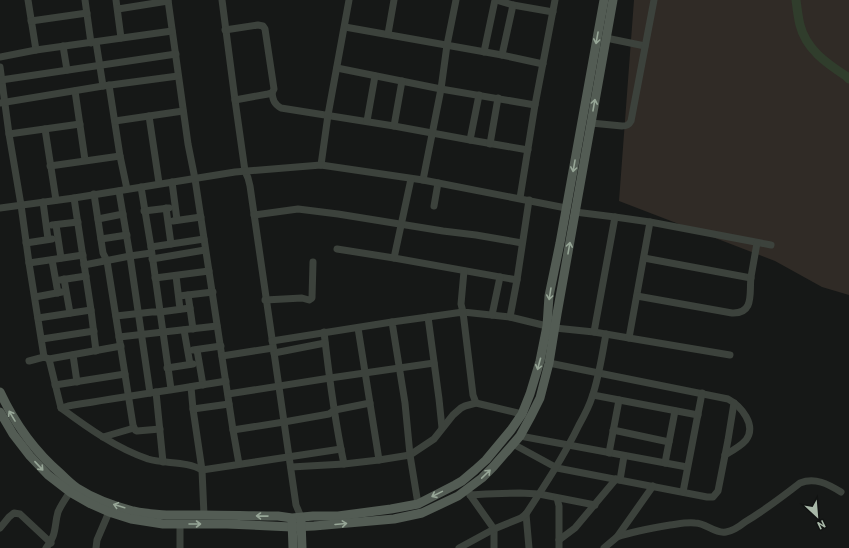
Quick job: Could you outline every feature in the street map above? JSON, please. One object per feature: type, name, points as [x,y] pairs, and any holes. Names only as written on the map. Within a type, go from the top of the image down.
[{"type":"main road","points":[[302,527],[394,519],[422,513],[469,492],[520,436],[540,398],[549,363],[551,327],[549,296],[604,0]]},
{"type":"main road","points":[[0,412],[16,431],[53,468],[77,488],[113,505],[134,511],[163,524],[227,524],[295,520],[391,509],[418,504],[455,485],[486,460],[511,430],[522,414],[530,394],[551,327],[575,212],[613,0]]},
{"type":"main road","points":[[0,392],[16,431],[30,456],[48,475],[70,492],[91,504],[109,512],[131,518],[166,515],[278,516],[295,520],[302,527],[302,548]]},
{"type":"main road","points":[[293,548],[295,520]]},
{"type":"street","points":[[28,0],[36,50]]},
{"type":"street","points":[[85,0],[94,42],[115,121],[127,189]]},
{"type":"street","points":[[116,0],[121,38]]},
{"type":"street","points":[[118,9],[168,0],[188,144],[195,179],[239,464]]},
{"type":"street","points":[[222,0],[234,100],[245,171],[250,186],[291,467],[296,505],[295,520]]},
{"type":"street","points":[[321,165],[328,115],[350,0]]},
{"type":"street","points":[[388,34],[394,0]]},
{"type":"street","points":[[423,180],[441,89],[447,45],[456,0]]},
{"type":"street","points":[[484,52],[495,0],[553,12]]},
{"type":"street","points":[[520,198],[535,105],[555,0]]},
{"type":"street","points":[[591,123],[626,126],[631,121],[654,0]]},
{"type":"street","points":[[502,55],[513,4]]},
{"type":"street","points":[[31,20],[87,13]]},
{"type":"street","points":[[225,30],[258,25],[263,26],[265,29],[274,89],[272,93],[274,104],[281,108],[367,121],[528,150]]},
{"type":"street","points":[[345,27],[502,55],[543,64]]},
{"type":"street","points":[[0,56],[172,31]]},
{"type":"street","points":[[606,38],[645,46]]},
{"type":"street","points":[[63,46],[67,70]]},
{"type":"street","points":[[1,80],[176,54]]},
{"type":"street","points":[[0,67],[2,103],[9,134],[21,205],[38,318],[42,339],[61,408],[103,437],[136,455],[163,462],[193,466],[202,470],[341,449]]},
{"type":"street","points":[[337,68],[441,89],[535,105]]},
{"type":"street","points":[[2,103],[178,76]]},
{"type":"street","points":[[367,121],[375,76]]},
{"type":"street","points":[[394,126],[402,81]]},
{"type":"street","points":[[75,91],[85,160]]},
{"type":"street","points":[[234,100],[272,93]]},
{"type":"street","points":[[470,140],[479,95]]},
{"type":"street","points":[[490,144],[498,98]]},
{"type":"street","points":[[115,121],[183,111]]},
{"type":"street","points":[[149,116],[159,184]]},
{"type":"street","points":[[9,134],[80,124]]},
{"type":"street","points":[[44,129],[56,200]]},
{"type":"street","points":[[50,166],[120,156]]},
{"type":"street","points":[[0,208],[245,171],[321,165],[423,180],[566,208]]},
{"type":"street","points":[[394,258],[411,179]]},
{"type":"street","points":[[172,182],[177,220]]},
{"type":"street","points":[[434,206],[438,183]]},
{"type":"street","points":[[141,187],[171,389]]},
{"type":"street","points":[[119,191],[127,235],[141,334],[160,429],[163,462]]},
{"type":"street","points":[[94,194],[103,253],[107,261],[134,428],[137,431],[160,429]]},
{"type":"street","points":[[74,198],[96,351]]},
{"type":"street","points":[[510,317],[529,200]]},
{"type":"street","points":[[43,202],[48,239]]},
{"type":"street","points":[[144,211],[175,207]]},
{"type":"street","points":[[166,208],[171,244]]},
{"type":"street","points":[[254,214],[298,209],[522,243]]},
{"type":"street","points":[[575,212],[650,222],[771,245]]},
{"type":"street","points":[[98,218],[123,214]]},
{"type":"street","points":[[168,222],[201,217]]},
{"type":"street","points":[[594,332],[615,217]]},
{"type":"street","points":[[47,226],[78,222]]},
{"type":"street","points":[[629,338],[650,222]]},
{"type":"street","points":[[56,225],[62,258]]},
{"type":"street","points":[[101,239],[127,235]]},
{"type":"street","points":[[26,243],[58,238]]},
{"type":"street","points":[[151,253],[171,244],[204,239]]},
{"type":"street","points":[[637,296],[737,314],[742,312],[747,308],[750,301],[751,278],[757,243]]},
{"type":"street","points":[[337,249],[517,280]]},
{"type":"street","points":[[84,265],[151,253],[205,250]]},
{"type":"street","points":[[29,263],[83,255]]},
{"type":"street","points":[[644,258],[751,278]]},
{"type":"street","points":[[52,260],[58,293]]},
{"type":"street","points":[[266,300],[302,298],[309,300],[312,298],[313,262]]},
{"type":"street","points":[[155,278],[209,271]]},
{"type":"street","points":[[464,271],[461,304],[473,395],[476,403]]},
{"type":"street","points":[[55,281],[86,276]]},
{"type":"street","points":[[176,276],[180,309]]},
{"type":"street","points":[[492,315],[500,277]]},
{"type":"street","points":[[64,279],[70,313]]},
{"type":"street","points":[[35,297],[66,292]]},
{"type":"street","points":[[179,296],[213,292]]},
{"type":"street","points":[[188,295],[193,329]]},
{"type":"street","points":[[116,316],[190,308]]},
{"type":"street","points":[[38,318],[91,310]]},
{"type":"street","points":[[273,347],[324,332],[463,312],[510,317],[551,327],[594,332],[730,354]]},
{"type":"street","points":[[428,317],[442,428]]},
{"type":"street","points":[[392,322],[405,403],[410,455],[418,504]]},
{"type":"street","points":[[119,337],[217,326]]},
{"type":"street","points":[[358,328],[379,460]]},
{"type":"street","points":[[184,330],[190,364]]},
{"type":"street","points":[[42,339],[94,331]]},
{"type":"street","points":[[324,332],[344,464]]},
{"type":"street","points":[[460,548],[494,529],[521,518],[526,514],[569,446],[588,408],[593,395],[606,334]]},
{"type":"street","points":[[222,356],[273,347],[325,343]]},
{"type":"street","points":[[29,361],[121,346]]},
{"type":"street","points":[[187,351],[221,346]]},
{"type":"street","points":[[197,350],[203,385]]},
{"type":"street","points":[[73,355],[77,382]]},
{"type":"street","points":[[168,368],[199,363]]},
{"type":"street","points":[[228,394],[434,363]]},
{"type":"street","points":[[549,363],[728,398],[748,420],[750,433],[740,446],[725,455]]},
{"type":"street","points":[[55,385],[125,374]]},
{"type":"street","points":[[61,408],[226,381]]},
{"type":"street","points":[[191,387],[202,470],[204,515]]},
{"type":"street","points":[[683,492],[702,393]]},
{"type":"street","points":[[593,395],[698,415]]},
{"type":"street","points":[[609,453],[619,400]]},
{"type":"street","points":[[233,430],[329,414],[335,410],[370,403]]},
{"type":"street","points":[[291,467],[344,464],[410,455],[434,439],[452,416],[461,408],[476,403],[522,414]]},
{"type":"street","points":[[513,444],[556,468],[713,497],[718,491],[734,403]]},
{"type":"street","points":[[193,409],[229,404]]},
{"type":"street","points":[[665,463],[675,410]]},
{"type":"street","points":[[103,437],[134,428]]},
{"type":"street","points":[[613,430],[669,442]]},
{"type":"street","points":[[520,436],[687,467]]},
{"type":"street","points":[[559,544],[618,480],[624,456]]},
{"type":"street","points":[[617,537],[637,530],[695,522],[721,532],[728,532],[734,530],[800,483],[806,481],[822,482],[841,492]]},
{"type":"street","points":[[604,548],[617,537],[653,486]]},
{"type":"street","points":[[0,528],[14,513],[20,514],[48,545],[55,532],[58,512],[70,492]]},
{"type":"street","points":[[469,492],[486,494],[539,494],[595,505]]},
{"type":"street","points":[[469,492],[494,529],[494,548]]},
{"type":"street","points":[[557,498],[560,506],[559,544]]},
{"type":"street","points":[[96,548],[97,540],[109,512]]},
{"type":"street","points":[[526,514],[529,548]]},
{"type":"street","points":[[180,524],[180,548]]},
{"type":"shaded area","points":[[634,0],[849,0],[849,295],[822,287],[775,261],[619,201]]},
{"type":"waterway","points":[[796,0],[800,25],[807,41],[818,55],[849,79]]}]
